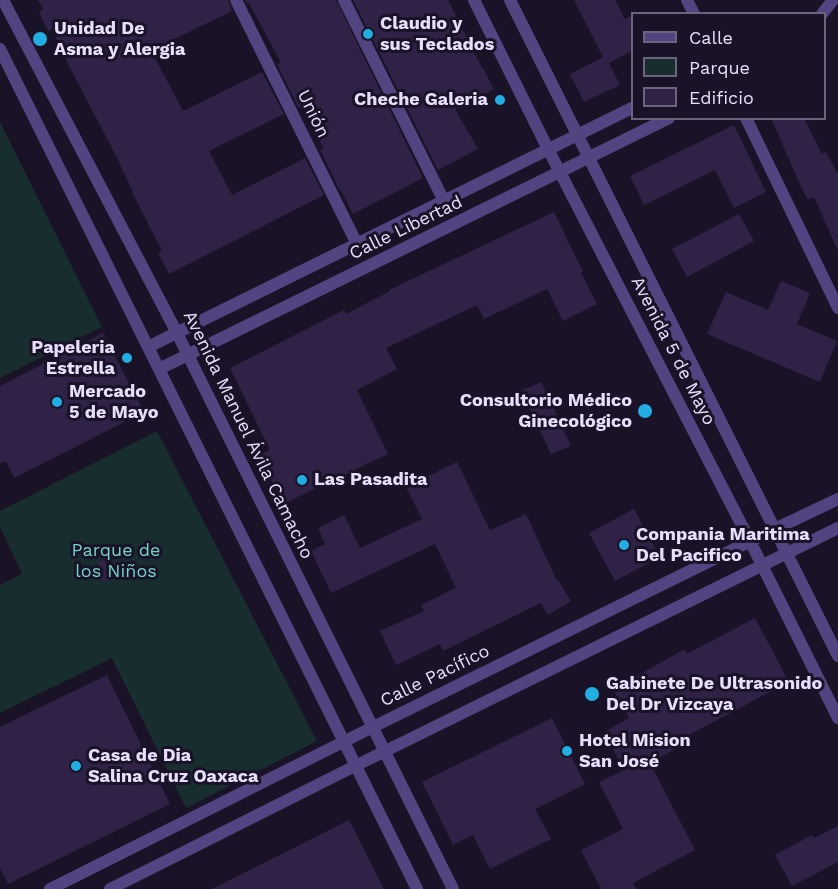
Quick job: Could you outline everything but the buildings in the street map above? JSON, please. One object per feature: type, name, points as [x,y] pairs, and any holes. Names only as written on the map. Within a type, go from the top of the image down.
[{"type":"street","name":"Avenida Manuel Ávila Camacho","points":[[3,0],[177,333],[453,889]]},
{"type":"street","name":"Unión","points":[[236,0],[357,244]]},
{"type":"street","points":[[344,0],[444,201]]},
{"type":"street","name":"Avenida 5 de Mayo","points":[[474,0],[838,718]]},
{"type":"street","name":"Avenida 5 de Mayo","points":[[510,0],[838,656]]},
{"type":"street","points":[[824,12],[833,0]]},
{"type":"street","points":[[0,49],[417,889]]},
{"type":"street","name":"Calle Libertad","points":[[148,347],[631,109]]},
{"type":"street","name":"Calle Libertad","points":[[159,369],[665,120]]},
{"type":"street","points":[[747,120],[838,308]]},
{"type":"street","name":"Calle Pacífico","points":[[50,889],[373,727],[838,499]]},
{"type":"street","points":[[110,889],[838,528]]},
{"type":"green space","points":[[0,122],[102,327],[0,378]]},
{"type":"green space","name":"Parque de los Niños","points":[[157,431],[317,741],[186,808],[112,658],[0,713],[0,585],[22,574],[0,527],[0,511]]},
{"type":"place","name":"Claudio y sus Teclados","points":[[368,34]]},
{"type":"place","name":"Unidad De Asma y Alergia","points":[[40,39]]},
{"type":"place","name":"Cheche Galeria","points":[[500,100]]},
{"type":"place","name":"Papeleria Estrella","points":[[127,358]]},
{"type":"place","name":"Mercado 5 de Mayo","points":[[57,402]]},
{"type":"place","name":"Consultorio Médico Ginecológico","points":[[645,411]]},
{"type":"place","name":"Las Pasadita","points":[[302,480]]},
{"type":"place","name":"Compania Maritima Del Pacifico","points":[[624,545]]},
{"type":"place","name":"Gabinete De Ultrasonido Del Dr Vizcaya","points":[[592,694]]},
{"type":"place","name":"Hotel Mision San José","points":[[567,751]]},
{"type":"place","name":"Casa de Dia Salina Cruz Oaxaca","points":[[76,766]]}]
